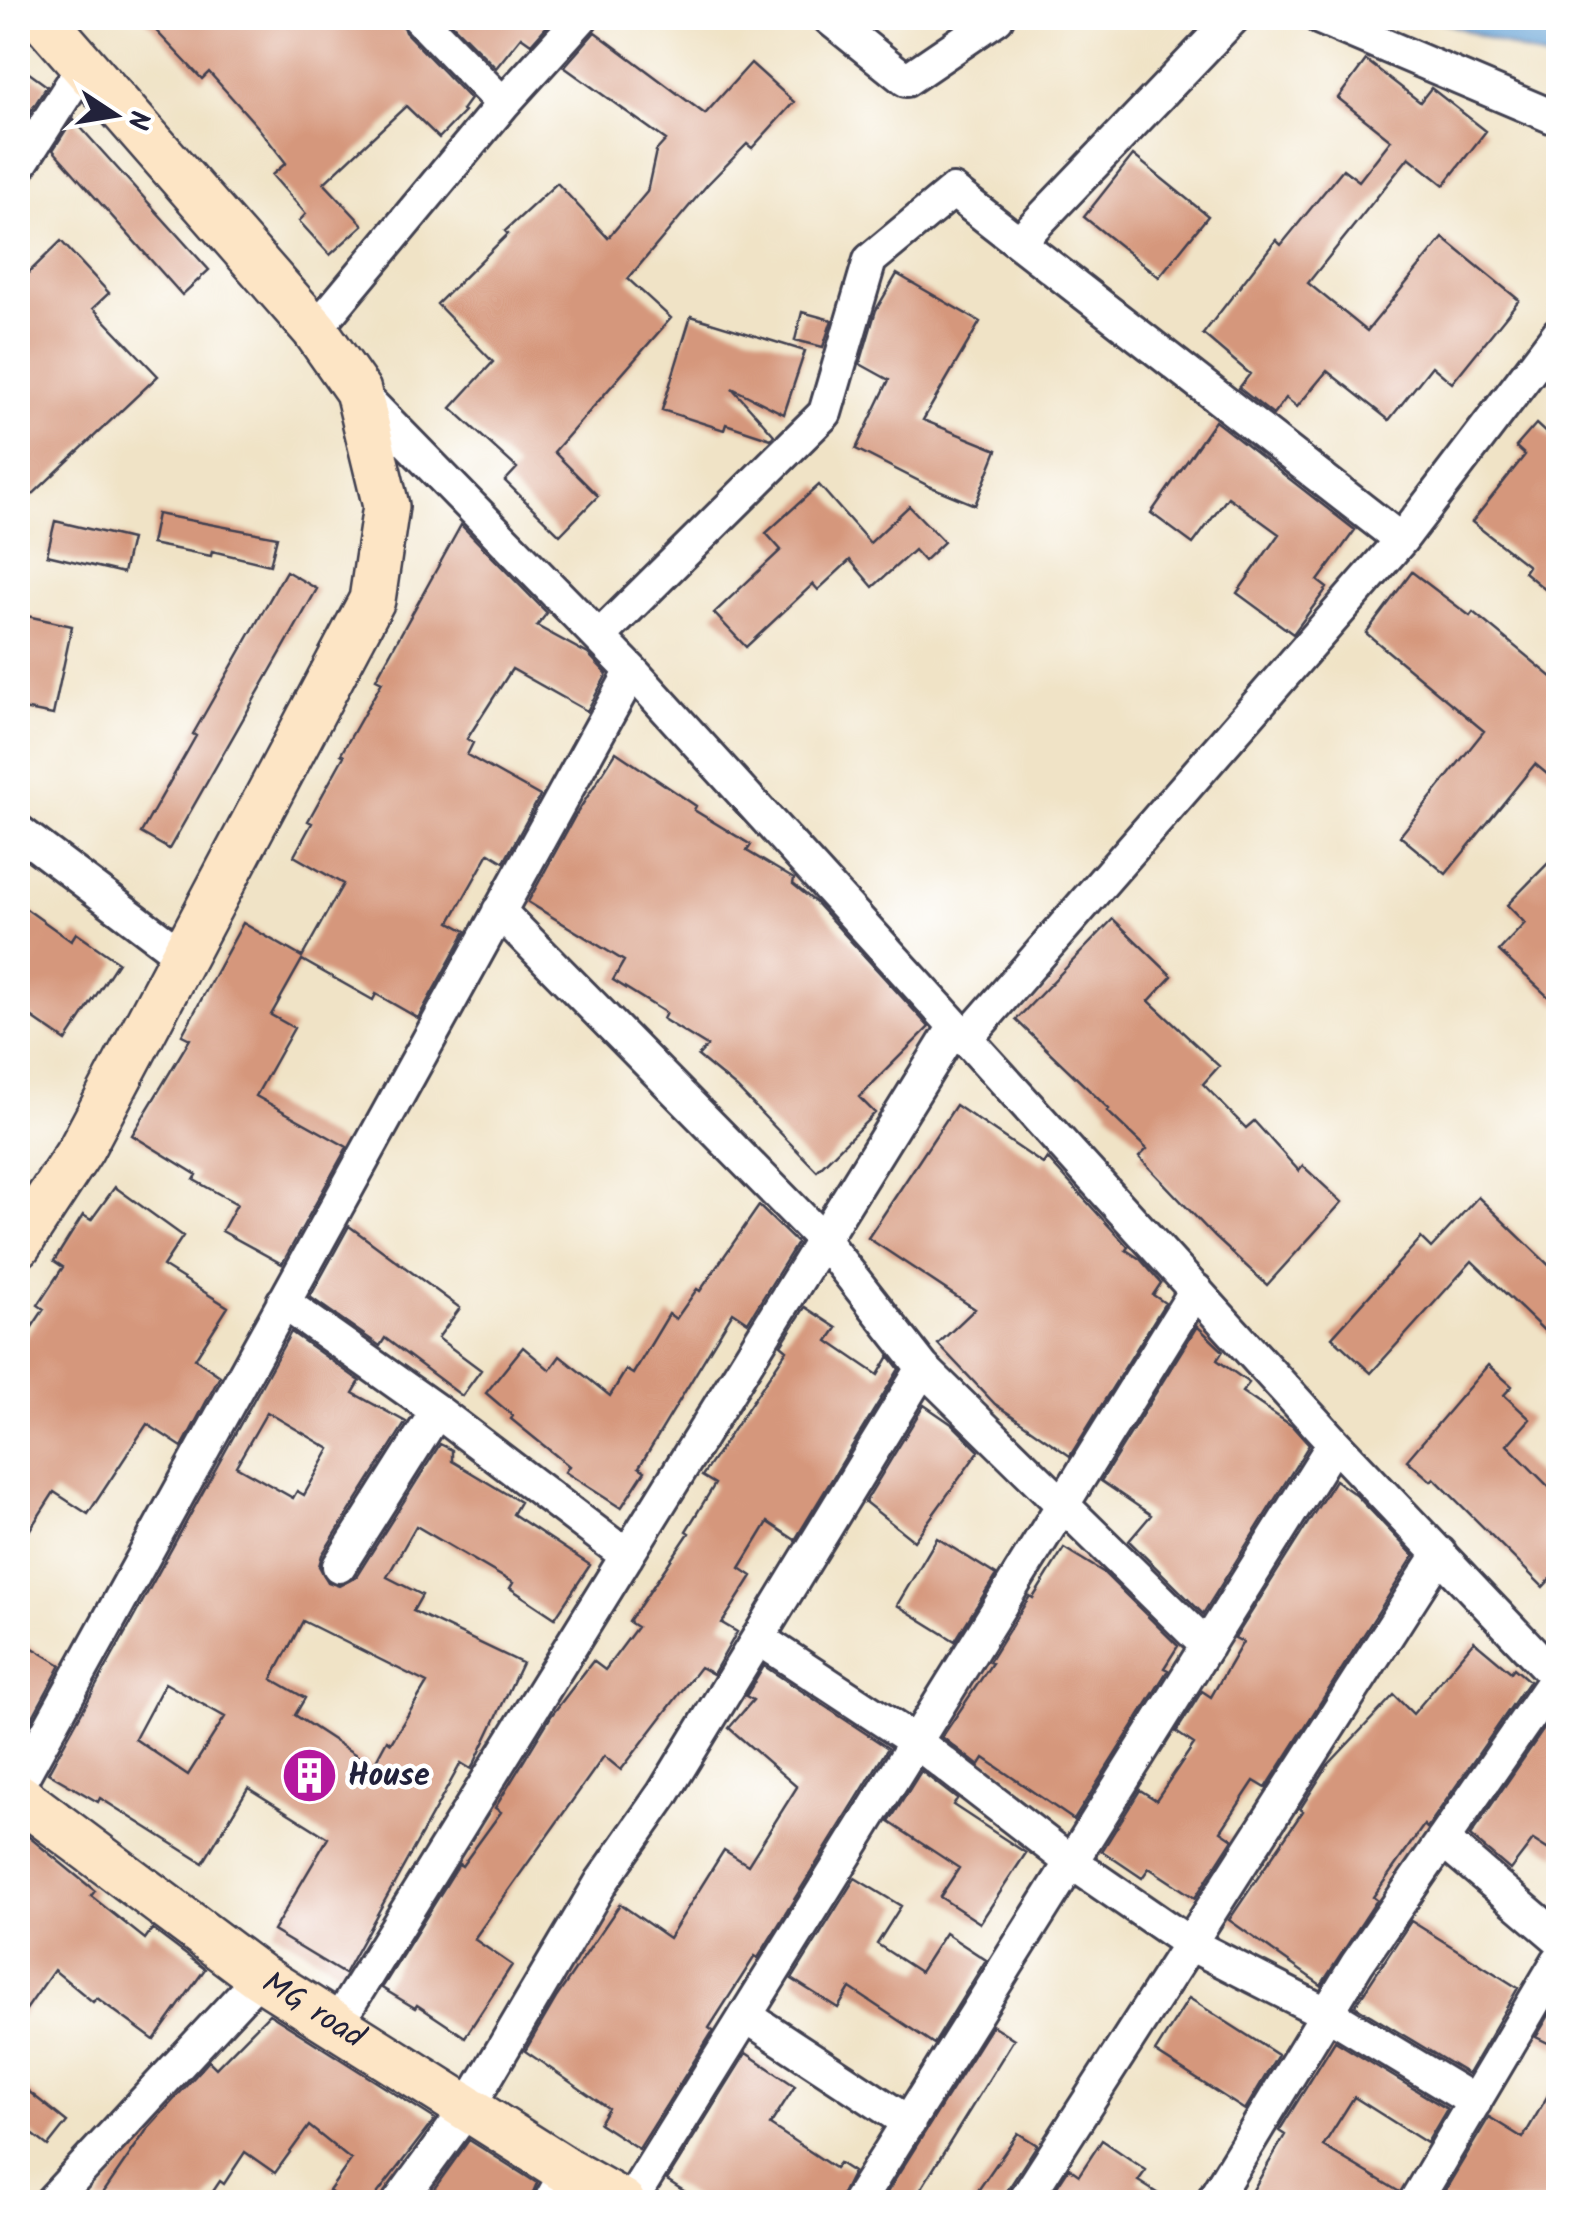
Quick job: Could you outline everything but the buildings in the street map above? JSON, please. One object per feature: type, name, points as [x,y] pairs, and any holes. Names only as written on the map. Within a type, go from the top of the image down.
[{"type":"street","points":[[42,18],[315,330],[358,392],[632,671],[1334,1443],[1557,1678],[1357,1964],[1212,2202]]},
{"type":"street","points":[[420,18],[504,104]]},
{"type":"street","points":[[315,330],[581,18]]},
{"type":"street","points":[[829,18],[906,80],[997,18]]},
{"type":"street","points":[[1018,242],[1233,18]]},
{"type":"street","points":[[1320,18],[1558,118]]},
{"type":"street","points":[[18,168],[82,67]]},
{"type":"street","points":[[599,637],[825,412],[870,260],[954,191],[1401,540]]},
{"type":"street","points":[[336,2025],[823,1240],[959,1034],[1401,540],[1558,334]]},
{"type":"street","points":[[18,1245],[81,1149],[372,600],[386,506],[358,392]]},
{"type":"street","points":[[18,1785],[632,671]]},
{"type":"street","points":[[18,831],[183,956]]},
{"type":"street","points":[[499,911],[823,1240],[923,1368],[1207,1646]]},
{"type":"street","points":[[630,2202],[1196,1290]]},
{"type":"street","points":[[283,1302],[436,1411],[626,1556]]},
{"type":"street","points":[[399,2202],[468,2108],[602,1881],[664,1794],[923,1368]]},
{"type":"street","points":[[340,1566],[436,1411]]},
{"type":"street","points":[[858,2202],[1334,1443]]},
{"type":"street","points":[[1024,2202],[1440,1553]]},
{"type":"street","points":[[758,1638],[916,1742],[1071,1862],[1190,1944],[1328,2014],[1474,2102]]},
{"type":"street","name":"MG road","points":[[18,1796],[260,1977],[468,2108],[558,2187],[622,2202]]},
{"type":"street","points":[[1443,1840],[1558,1938]]},
{"type":"street","points":[[1415,2202],[1558,1961]]},
{"type":"street","points":[[51,2202],[260,1977]]},
{"type":"street","points":[[746,2016],[908,2123]]},
{"type":"water","points":[[1432,18],[1558,18],[1558,64]]},
{"type":"place","name":"House","points":[[309,1776]]}]
